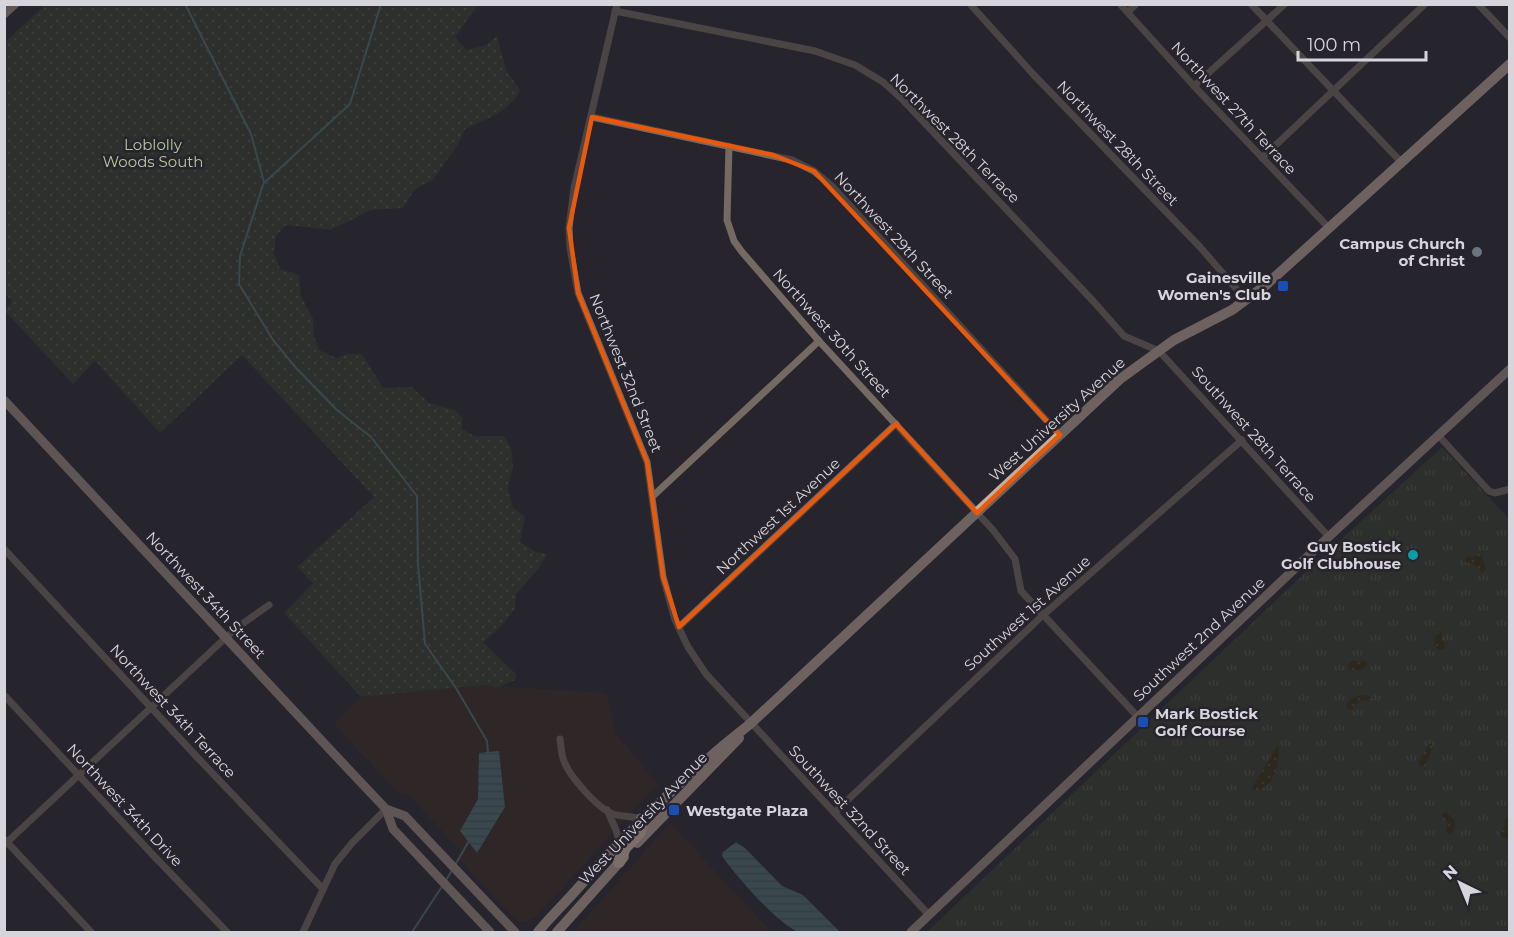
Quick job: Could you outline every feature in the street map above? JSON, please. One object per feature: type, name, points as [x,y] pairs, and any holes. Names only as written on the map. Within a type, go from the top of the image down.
[{"type":"highway","points":[[619,862],[625,848],[640,832],[642,819]]},
{"type":"main road","points":[[4,14],[15,4]]},
{"type":"main road","name":"West University Avenue","points":[[538,933],[619,841],[642,819],[750,724],[1120,380],[1174,340],[1232,310],[1266,285],[1509,64]]},
{"type":"main road","name":"Southwest 2nd Avenue","points":[[910,933],[1509,369]]},
{"type":"main road","name":"Northwest 34th Street","points":[[4,400],[386,809],[393,829],[490,933]]},
{"type":"main road","name":"West University Avenue","points":[[557,933],[619,862],[687,789],[730,749],[750,724]]},
{"type":"main road","name":"Northwest 34th Street","points":[[386,809],[405,816],[515,933]]},
{"type":"street","name":"Northwest 28th Street","points":[[970,4],[1033,74],[1200,247],[1246,300]]},
{"type":"street","name":"Northwest 27th Terrace","points":[[1120,4],[1194,86],[1329,228]]},
{"type":"street","points":[[1128,12],[1136,4]]},
{"type":"street","points":[[1251,4],[1402,163]]},
{"type":"street","points":[[1194,86],[1285,4]]},
{"type":"street","points":[[1262,158],[1425,4]]},
{"type":"street","points":[[1478,4],[1509,38]]},
{"type":"street","name":"Northwest 32nd Street","points":[[616,8],[574,188],[568,228],[578,293],[647,462],[663,577],[679,627],[688,647],[706,674],[750,724]]},
{"type":"street","name":"Northwest 28th Terrace","points":[[616,8],[815,51],[855,65],[883,82],[902,99],[1095,302],[1124,336],[1159,351]]},
{"type":"street","name":"Northwest 29th Street","points":[[592,117],[792,160],[814,171],[833,187],[1060,435]]},
{"type":"street","name":"Northwest 30th Street","points":[[729,146],[727,220],[734,241],[819,341],[977,513],[1015,559],[1021,591],[1138,717]]},
{"type":"street","points":[[653,496],[819,341]]},
{"type":"street","name":"Southwest 28th Terrace","points":[[1159,351],[1329,537]]},
{"type":"street","name":"Northwest 1st Avenue","points":[[679,627],[896,424]]},
{"type":"street","points":[[1438,435],[1489,491],[1494,493],[1509,489]]},
{"type":"street","name":"Southwest 1st Avenue","points":[[835,812],[1042,616],[1242,440]]},
{"type":"street","name":"Northwest 34th Terrace","points":[[4,549],[323,889]]},
{"type":"street","points":[[91,933],[5,842],[226,639],[254,614],[269,605]]},
{"type":"street","name":"Northwest 34th Drive","points":[[4,695],[227,933]]},
{"type":"street","name":"Southwest 32nd Street","points":[[750,724],[835,812],[929,915]]},
{"type":"street","points":[[560,739],[563,759],[573,778],[607,810],[618,815],[642,819]]},
{"type":"street","points":[[303,933],[331,871],[343,854],[386,809]]},
{"type":"street","points":[[607,810],[619,841]]},
{"type":"highlighted area","points":[[592,117],[773,155],[814,171],[1060,435],[977,513],[896,424],[679,627],[663,577],[647,462],[578,293],[569,228]]},
{"type":"shaded area","points":[[482,685],[606,693],[616,734],[659,785],[634,809],[536,917],[529,921],[519,921],[511,916],[458,858],[462,852],[406,793],[401,796],[334,724],[361,697]]},
{"type":"shaded area","points":[[499,751],[505,807],[477,853],[460,831],[478,799],[479,753]]},
{"type":"shaded area","points":[[670,823],[772,932],[573,932]]},
{"type":"shaded area","points":[[736,842],[745,848],[782,886],[803,895],[840,932],[802,933],[779,919],[746,886],[722,856],[723,852]]},
{"type":"green space","name":"Loblolly Woods South","points":[[45,5],[478,5],[455,37],[467,50],[486,45],[497,36],[506,70],[520,90],[516,97],[496,114],[465,129],[457,146],[432,181],[415,189],[403,208],[371,210],[331,230],[286,225],[276,236],[274,253],[280,269],[299,275],[301,296],[313,319],[314,336],[319,350],[336,358],[347,354],[362,354],[383,388],[412,387],[429,403],[455,410],[462,418],[462,429],[474,436],[504,436],[511,448],[513,467],[508,488],[513,508],[525,516],[520,542],[536,552],[547,554],[539,568],[516,594],[515,609],[498,630],[483,642],[516,674],[515,680],[499,687],[482,685],[361,697],[284,613],[313,583],[297,567],[374,497],[242,355],[160,433],[95,361],[73,384],[5,311],[12,301],[4,292],[5,42]]},
{"type":"green space","name":"Mark Bostick Golf Course","points":[[1442,447],[1509,519],[1509,932],[927,932],[1310,568]]},
{"type":"sand","points":[[1479,554],[1485,564],[1484,575],[1476,566],[1464,561],[1467,557]]},
{"type":"sand","points":[[1439,631],[1442,633],[1445,648],[1442,652],[1434,645],[1435,636]]},
{"type":"sand","points":[[1351,661],[1365,661],[1368,664],[1362,670],[1349,670],[1348,665]]},
{"type":"sand","points":[[1366,695],[1372,697],[1372,700],[1359,701],[1352,709],[1348,709],[1346,705],[1350,700]]},
{"type":"sand","points":[[1429,744],[1433,747],[1425,766],[1420,766],[1418,762]]},
{"type":"sand","points":[[1279,746],[1279,753],[1271,780],[1261,789],[1253,791],[1253,786]]},
{"type":"sand","points":[[1447,812],[1455,825],[1450,835],[1446,831],[1448,822],[1442,817],[1443,813]]},
{"type":"sand","points":[[1509,817],[1509,840],[1501,837],[1500,832],[1505,825],[1505,818]]},
{"type":"waterway","points":[[185,4],[251,134],[264,182],[240,256],[239,284],[273,340],[297,369],[337,410],[371,437],[417,496],[418,564],[425,644],[456,688],[487,741],[488,754]]},
{"type":"waterway","points":[[265,182],[350,104],[381,4]]},
{"type":"waterway","points":[[455,865],[469,841]]},
{"type":"waterway","points":[[446,880],[453,869]]},
{"type":"waterway","points":[[412,932],[443,885]]},
{"type":"place","name":"Campus Church of Christ","points":[[1477,252]]},
{"type":"place","name":"Gainesville Women's Club","points":[[1283,286]]},
{"type":"place","name":"Guy Bostick Golf Clubhouse","points":[[1413,555]]},
{"type":"place","name":"Mark Bostick Golf Course","points":[[1143,722]]},
{"type":"place","name":"Westgate Plaza","points":[[674,810]]}]
